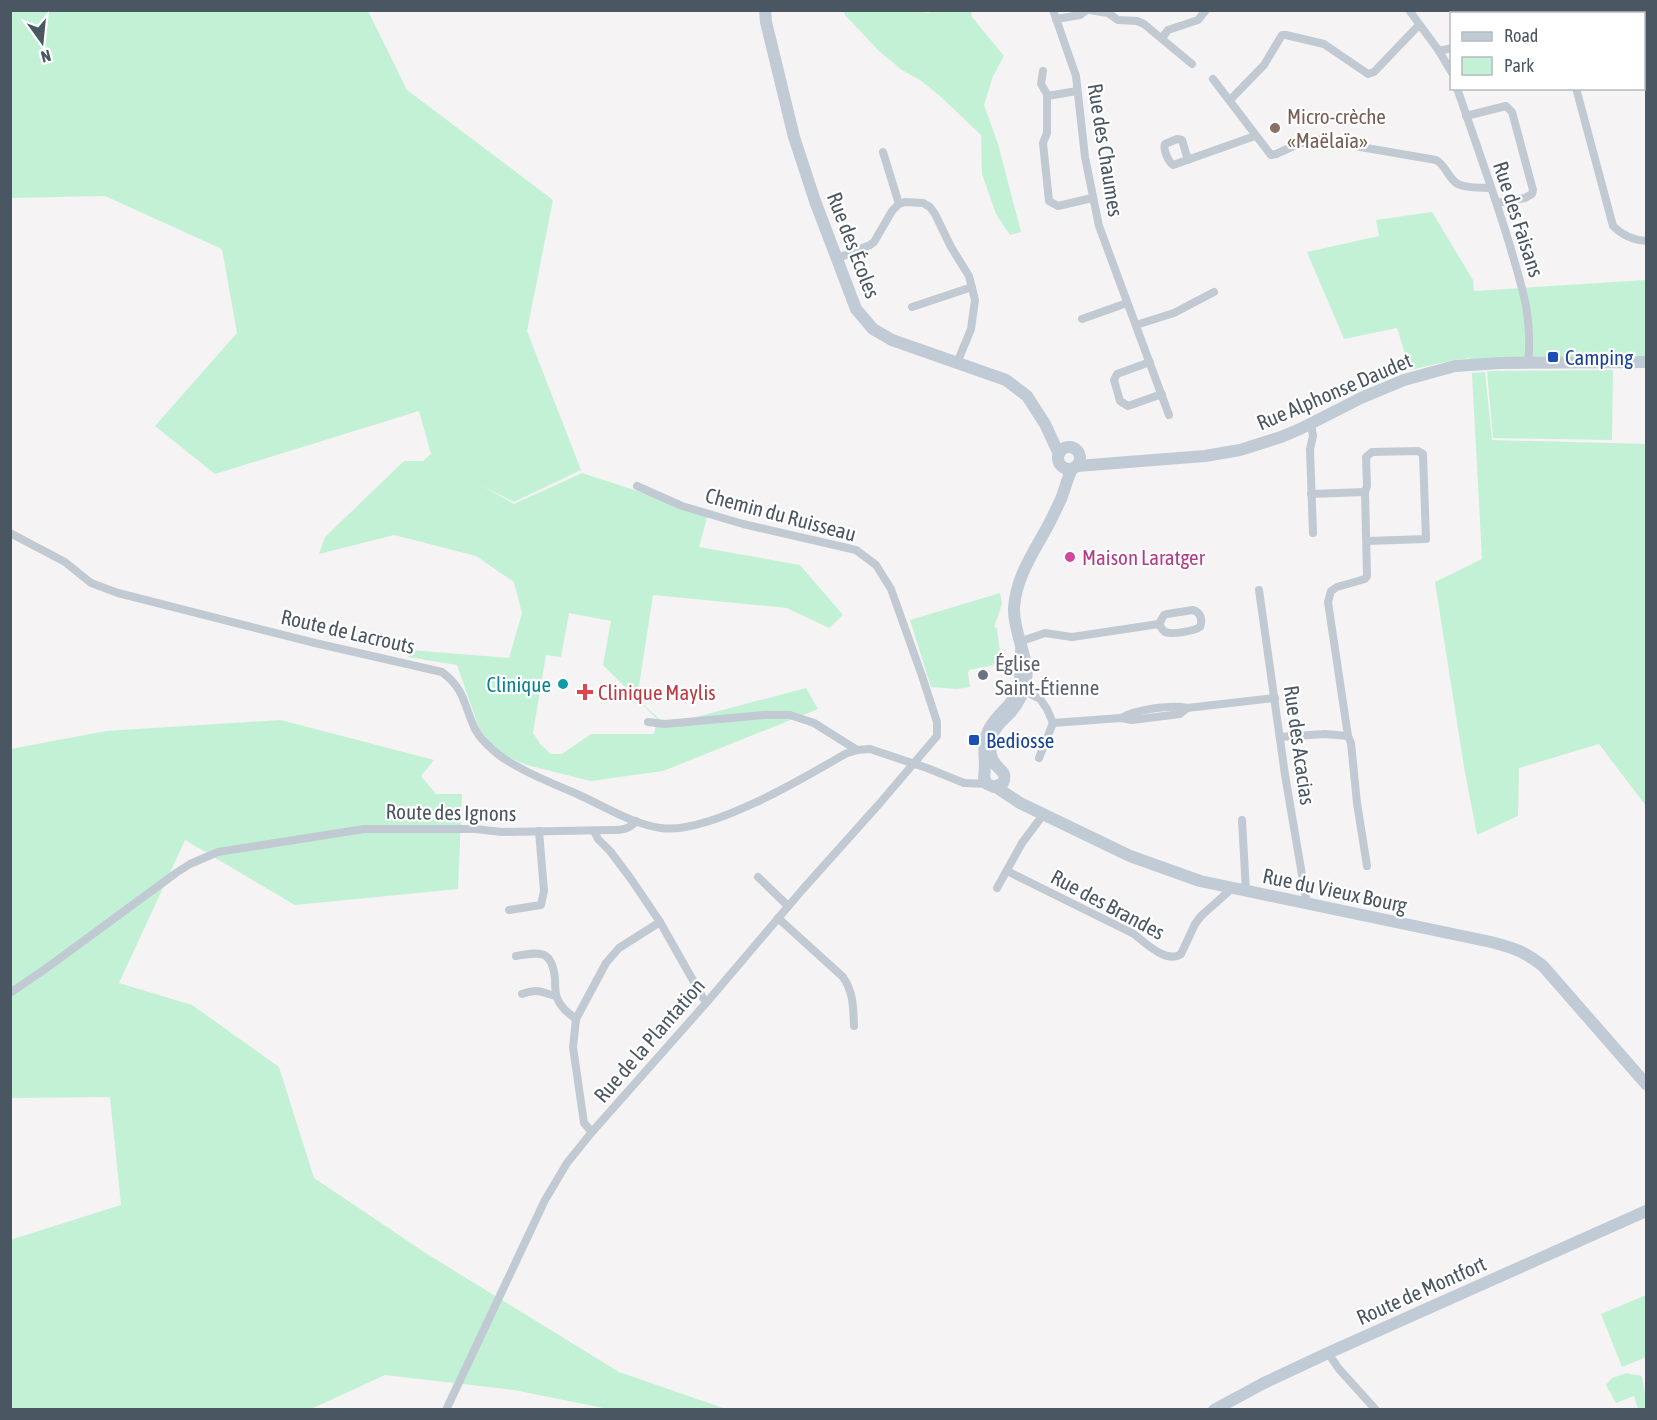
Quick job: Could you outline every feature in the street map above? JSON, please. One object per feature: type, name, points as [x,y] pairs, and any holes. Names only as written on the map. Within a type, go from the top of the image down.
[{"type":"street","name":"Rue des Écoles","points":[[765,10],[794,137],[815,201],[856,309],[873,329],[892,340],[1006,380],[1027,396],[1069,460]]},
{"type":"street","points":[[1055,15],[1080,15],[1089,10],[1108,13],[1118,20],[1137,21],[1162,38],[1192,64]]},
{"type":"street","points":[[1162,38],[1168,30],[1198,20],[1206,10]]},
{"type":"street","points":[[1408,10],[1450,70]]},
{"type":"street","name":"Rue des Chaumes","points":[[1055,15],[1076,76],[1085,158],[1099,226],[1169,415]]},
{"type":"street","points":[[1230,100],[1264,64],[1282,35],[1324,44],[1368,74],[1374,72],[1419,25]]},
{"type":"street","points":[[1439,51],[1450,48]]},
{"type":"street","points":[[1043,71],[1041,84],[1047,96],[1047,133],[1043,143],[1049,201],[1058,206],[1092,198]]},
{"type":"street","points":[[1213,79],[1271,155],[1314,139],[1436,160],[1442,163],[1455,183],[1491,188]]},
{"type":"street","name":"Rue des Faisans","points":[[1458,90],[1497,203],[1527,308],[1530,330],[1528,363]]},
{"type":"street","points":[[1577,90],[1614,226],[1625,236],[1647,241]]},
{"type":"street","points":[[1047,96],[1077,91]]},
{"type":"street","points":[[1466,116],[1506,106],[1512,112],[1533,190],[1532,194],[1525,198],[1497,203]]},
{"type":"street","points":[[1188,160],[1255,136]]},
{"type":"street","points":[[883,152],[899,204]]},
{"type":"street","points":[[836,259],[874,242],[899,204],[917,201],[930,207],[969,276],[975,300],[971,329],[957,363]]},
{"type":"street","points":[[912,307],[972,288]]},
{"type":"street","points":[[1136,325],[1174,313],[1214,292]]},
{"type":"street","points":[[1082,319],[1127,303]]},
{"type":"street","points":[[1150,362],[1117,374],[1114,380],[1120,402],[1128,406],[1162,394]]},
{"type":"street","name":"Rue Alphonse Daudet","points":[[1069,460],[1109,464],[1224,453],[1281,437],[1382,388],[1443,368],[1465,364],[1647,362]]},
{"type":"street","points":[[1311,424],[1313,532]]},
{"type":"street","points":[[1367,542],[1426,539],[1423,454],[1418,451],[1372,452],[1366,457],[1367,576],[1365,579],[1337,587],[1331,591],[1328,602],[1348,736],[1351,743],[1367,866]]},
{"type":"street","points":[[636,821],[664,829],[695,825],[755,802],[845,754],[857,750],[870,749],[964,783],[992,778],[985,743],[987,732],[1021,689],[1020,646],[1014,617],[1018,586],[1034,548],[1054,512],[1069,460]]},
{"type":"street","name":"Chemin du Ruisseau","points":[[637,486],[682,506],[743,524],[856,550],[876,565],[891,589],[936,722],[937,736],[913,764]]},
{"type":"street","points":[[1311,494],[1365,492]]},
{"type":"street","name":"Route de Lacrouts","points":[[10,533],[65,562],[91,583],[118,593],[315,643],[442,672],[459,688],[476,730],[496,754],[636,821]]},
{"type":"street","name":"Rue des Acacias","points":[[1259,590],[1285,774],[1307,904]]},
{"type":"street","points":[[1193,610],[1199,613],[1201,619],[1200,627],[1195,630],[1170,633],[1159,624],[1164,615],[1193,610]]},
{"type":"street","points":[[1020,646],[1045,633],[1072,637],[1159,624]]},
{"type":"street","points":[[1021,689],[1040,699],[1053,723],[1039,758]]},
{"type":"street","points":[[1053,723],[1121,718],[1131,720],[1180,714],[1186,708],[1275,698]]},
{"type":"street","points":[[648,722],[665,724],[764,715],[790,715],[814,723],[857,750]]},
{"type":"street","points":[[1280,737],[1325,734],[1348,736]]},
{"type":"street","name":"Rue de la Plantation","points":[[446,1410],[545,1200],[567,1163],[913,764]]},
{"type":"street","name":"Rue du Vieux Bourg","points":[[992,778],[1020,803],[1043,815],[1130,856],[1200,880],[1491,942],[1528,954],[1543,966],[1647,1084]]},
{"type":"street","points":[[997,888],[1022,843],[1043,815]]},
{"type":"street","points":[[1242,820],[1246,891]]},
{"type":"street","name":"Route des Ignons","points":[[10,993],[135,905],[176,873],[218,852],[364,829],[594,831],[624,830],[636,821]]},
{"type":"street","points":[[509,910],[541,905],[544,891],[539,831]]},
{"type":"street","points":[[594,831],[660,922],[707,1002]]},
{"type":"street","name":"Rue des Brandes","points":[[1007,871],[1134,934],[1145,945],[1170,958],[1181,954],[1195,924],[1230,888]]},
{"type":"street","points":[[758,878],[788,906]]},
{"type":"street","points":[[778,918],[850,987],[854,1026]]},
{"type":"street","points":[[592,1132],[584,1123],[579,1090],[573,1047],[576,1019],[606,963],[619,948],[660,922]]},
{"type":"street","points":[[516,956],[544,954],[550,961],[555,975],[556,996],[563,1009],[576,1019]]},
{"type":"street","points":[[522,994],[537,990],[556,996]]},
{"type":"street","name":"Route de Montfort","points":[[1214,1410],[1328,1353],[1647,1211]]},
{"type":"street","points":[[1328,1353],[1339,1369],[1376,1410]]},
{"type":"green space","points":[[908,10],[929,13],[929,11],[971,11],[972,17],[1004,56],[993,76],[984,105],[998,144],[1021,232],[1010,235],[996,214],[982,174],[981,135],[940,96],[879,51],[845,15],[844,11]]},
{"type":"green space","points":[[10,11],[368,11],[407,90],[553,200],[527,331],[581,470],[514,502],[481,485],[514,504],[582,473],[708,514],[699,547],[800,565],[843,615],[829,628],[787,608],[653,595],[637,699],[666,725],[806,688],[818,709],[663,771],[591,781],[527,765],[498,753],[479,728],[457,665],[408,657],[410,650],[509,658],[522,613],[514,582],[476,556],[394,535],[319,554],[325,537],[404,461],[423,461],[431,454],[419,411],[215,474],[155,426],[237,333],[222,249],[105,196],[11,198]],"holes":[[[569,613],[611,621],[603,665],[657,719],[654,734],[591,734],[562,754],[551,754],[541,745],[533,733],[546,655],[561,657]]]},
{"type":"green space","points":[[1432,212],[1473,280],[1474,291],[1646,280],[1646,362],[1471,361],[1470,358],[1410,370],[1397,328],[1344,339],[1307,252],[1379,236],[1376,220]]},
{"type":"green space","points":[[1613,370],[1612,440],[1493,438],[1487,371]]},
{"type":"green space","points":[[1485,372],[1492,440],[1646,444],[1646,806],[1599,744],[1519,768],[1518,816],[1477,835],[1435,582],[1482,559],[1472,373]]},
{"type":"green space","points":[[1000,593],[1002,604],[994,627],[997,628],[1001,661],[998,664],[969,670],[970,687],[957,689],[931,687],[910,620]]},
{"type":"green space","points":[[281,720],[434,760],[421,776],[436,794],[462,794],[458,889],[295,905],[185,840],[119,983],[192,1005],[279,1067],[314,1178],[427,1254],[619,1372],[726,1409],[608,1409],[514,1390],[385,1375],[311,1409],[11,1409],[10,1240],[121,1205],[110,1097],[11,1098],[11,749],[106,731]]},
{"type":"green space","points":[[1646,1295],[1646,1357],[1622,1367],[1601,1314]]},
{"type":"green space","points":[[1627,1373],[1642,1377],[1646,1408],[1638,1409],[1634,1396],[1616,1403],[1606,1385],[1612,1378]]},
{"type":"place","name":"Micro-crèche «Maëlaïa»","points":[[1275,128]]},
{"type":"place","name":"Camping","points":[[1553,357]]},
{"type":"place","name":"Maison Laratger","points":[[1070,557]]},
{"type":"place","name":"Église Saint-Étienne","points":[[983,675]]},
{"type":"place","name":"Clinique","points":[[563,684]]},
{"type":"place","name":"Clinique Maylis","points":[[585,692]]},
{"type":"place","name":"Bediosse","points":[[974,740]]}]
